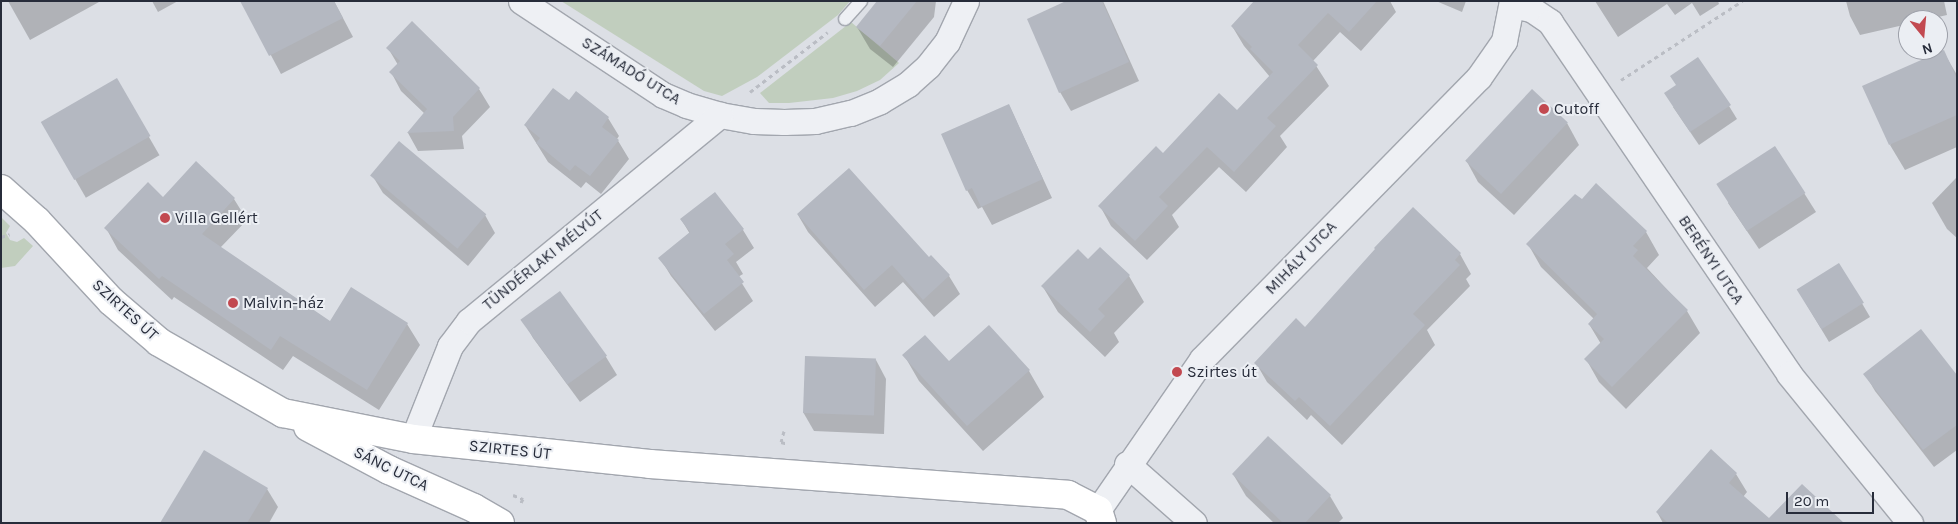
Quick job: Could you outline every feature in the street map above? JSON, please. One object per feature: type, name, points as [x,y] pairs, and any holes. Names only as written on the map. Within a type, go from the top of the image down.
[{"type":"street","name":"SZÁMADÓ UTCA","points":[[521,1],[663,95],[720,116],[754,121],[815,121],[851,113],[880,101],[908,84],[928,66],[947,42],[966,1]]},
{"type":"street","name":"BERÉNYI UTCA","points":[[1512,3],[1531,9],[1550,22],[1789,374],[1910,523]]},
{"type":"street","name":"MIHÁLY UTCA","points":[[1100,517],[1127,464],[1202,359],[1479,77],[1504,41],[1512,3]]},
{"type":"street","name":"TÜNDÉRLAKI MÉLYÚT","points":[[413,439],[450,346],[469,321],[720,116]]},
{"type":"street","name":"SZIRTES ÚT","points":[[1,189],[37,221],[111,301],[159,342],[283,413],[413,439],[650,464],[1068,495],[1100,517]]},
{"type":"street","name":"SÁNC UTCA","points":[[283,413],[389,470],[474,508],[500,523]]},
{"type":"street","points":[[1127,464],[1194,523]]},
{"type":"lane","points":[[845,19],[861,1]]},
{"type":"path","points":[[1601,95],[1742,1]]},
{"type":"path","points":[[720,116],[845,19]]},
{"type":"green space","points":[[561,1],[850,1],[838,15],[757,77],[722,96],[704,91]]},
{"type":"green space","points":[[851,22],[899,63],[880,80],[857,91],[833,98],[789,103],[769,103],[760,93]]},
{"type":"green space","points":[[1,217],[10,226],[6,233],[10,240],[17,242],[24,238],[33,246],[15,266],[1,268]]},
{"type":"building","points":[[240,1],[334,1],[343,18],[269,56]]},
{"type":"building","points":[[877,1],[917,1],[880,46],[856,27]]},
{"type":"building","points":[[1066,1],[1102,1],[1129,62],[1059,93],[1027,19]]},
{"type":"building","points":[[1254,1],[1377,1],[1349,32],[1328,13],[1298,45],[1318,65],[1267,118],[1276,126],[1234,172],[1207,147],[1159,197],[1168,206],[1135,241],[1098,206],[1156,146],[1163,153],[1219,93],[1237,110],[1273,72],[1231,26]]},
{"type":"building","points":[[412,21],[480,88],[453,117],[454,131],[407,133],[427,109],[389,72],[400,61],[386,48]]},
{"type":"building","points":[[1698,57],[1731,105],[1690,132],[1664,93],[1676,85],[1670,76]]},
{"type":"building","points":[[1948,59],[1957,79],[1957,115],[1889,145],[1862,86],[1921,60]]},
{"type":"building","points":[[117,78],[150,136],[74,180],[41,122]]},
{"type":"building","points":[[553,88],[569,100],[576,91],[609,117],[602,127],[619,140],[590,176],[575,165],[570,171],[536,143],[540,138],[524,125]]},
{"type":"building","points":[[1532,89],[1568,122],[1501,194],[1465,161]]},
{"type":"building","points":[[1009,104],[1043,179],[981,207],[972,188],[966,191],[941,134]]},
{"type":"building","points":[[399,141],[486,214],[457,249],[370,175]]},
{"type":"building","points":[[1775,146],[1805,193],[1747,231],[1716,184]]},
{"type":"building","points":[[196,161],[235,198],[202,234],[330,321],[351,287],[408,323],[367,390],[280,336],[271,350],[162,276],[159,279],[104,228],[148,182],[163,197]]},
{"type":"building","points":[[849,168],[929,257],[931,255],[950,275],[923,300],[892,265],[864,290],[797,214]]},
{"type":"building","points":[[1596,183],[1647,231],[1633,246],[1638,250],[1633,256],[1688,310],[1612,387],[1584,359],[1604,339],[1588,324],[1597,314],[1526,244],[1575,194],[1582,199]]},
{"type":"building","points":[[715,192],[744,229],[725,244],[734,254],[727,260],[744,282],[704,314],[658,258],[690,232],[680,219]]},
{"type":"building","points":[[1413,207],[1461,253],[1455,260],[1460,265],[1413,314],[1425,325],[1330,426],[1299,397],[1295,401],[1254,363],[1296,318],[1305,327],[1374,248]]},
{"type":"building","points":[[1100,247],[1130,275],[1098,309],[1105,316],[1090,332],[1041,286],[1078,249],[1088,259]]},
{"type":"building","points":[[1839,263],[1864,303],[1822,329],[1797,289]]},
{"type":"building","points":[[560,291],[607,356],[567,385],[520,320]]},
{"type":"building","points":[[989,325],[1030,370],[967,426],[902,355],[925,335],[949,361]]},
{"type":"building","points":[[1921,329],[1957,375],[1957,425],[1923,450],[1863,374]]},
{"type":"building","points":[[805,356],[876,358],[874,415],[803,413]]},
{"type":"building","points":[[1268,436],[1331,495],[1305,523],[1283,523],[1232,474]]},
{"type":"building","points":[[1711,449],[1737,473],[1729,483],[1769,518],[1802,484],[1844,523],[1668,523],[1656,512]]},
{"type":"building","points":[[204,450],[268,488],[247,523],[160,523]]},
{"type":"place","name":"Cutoff","points":[[1544,109]]},
{"type":"place","name":"Villa Gellért","points":[[165,218]]},
{"type":"place","name":"Malvin-ház","points":[[233,303]]},
{"type":"place","name":"Szirtes út","points":[[1177,372]]}]
